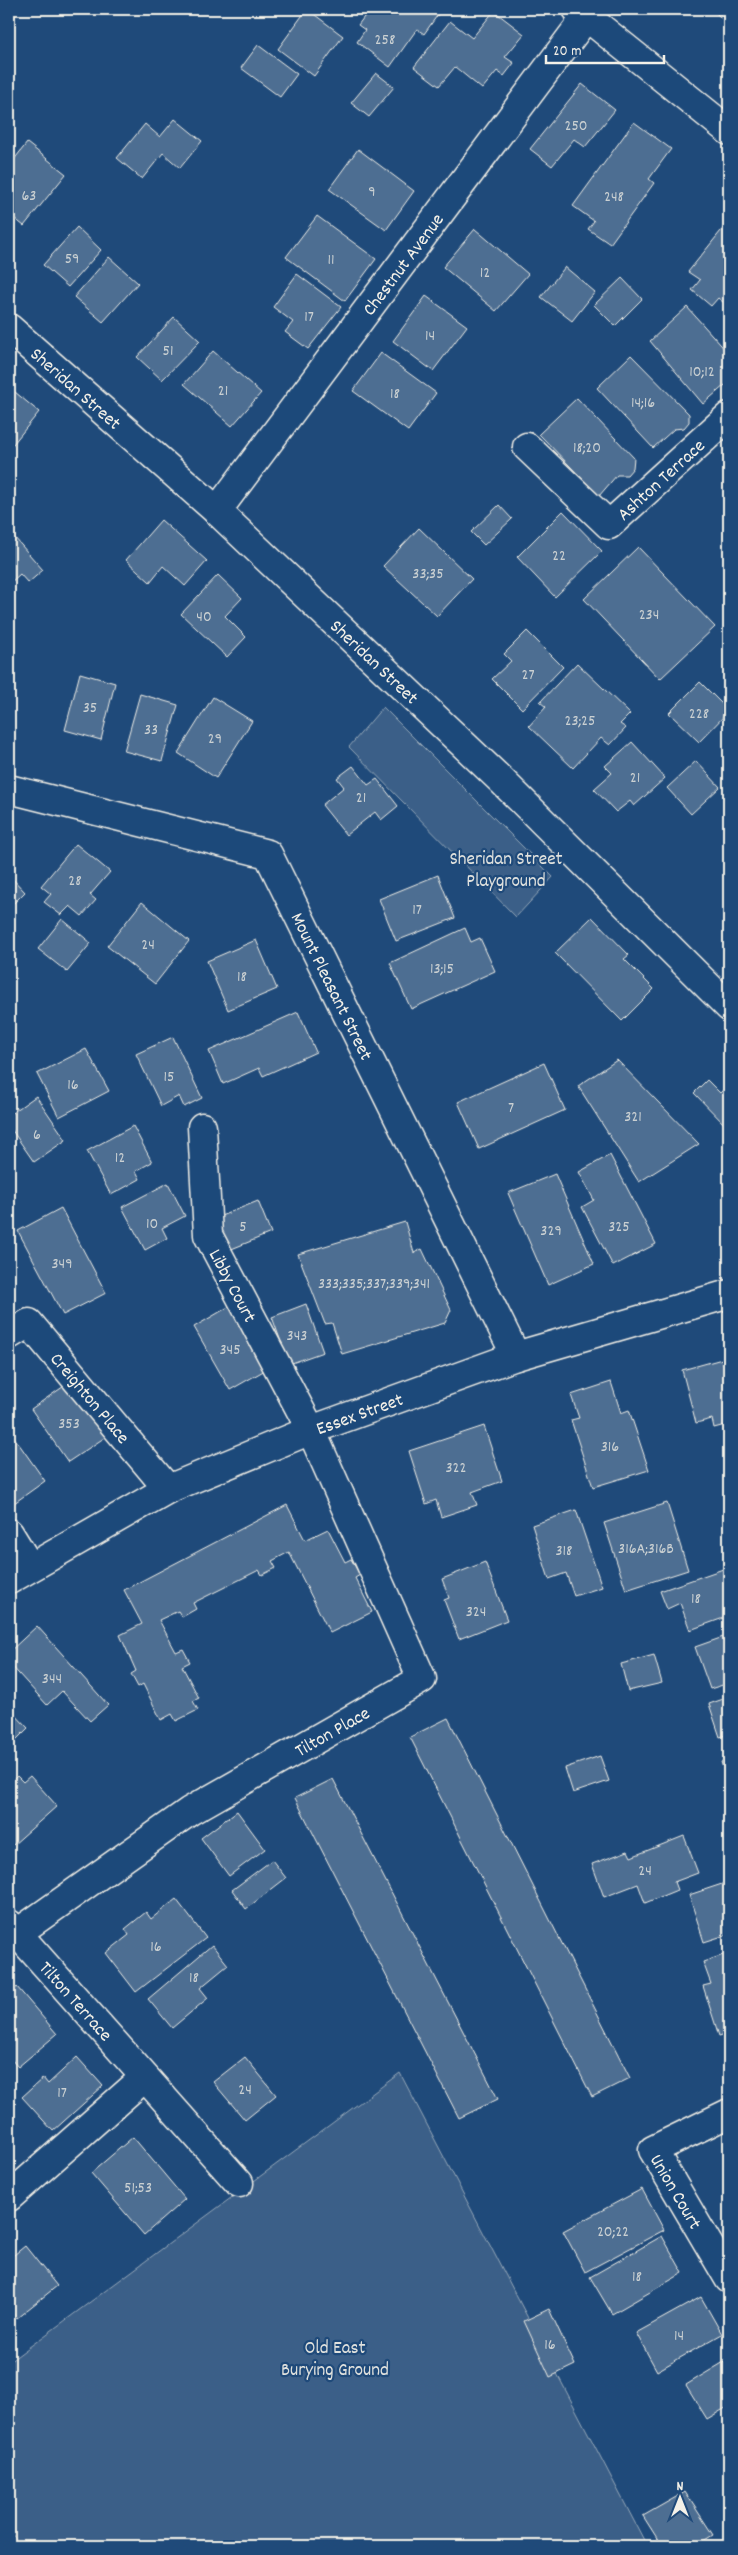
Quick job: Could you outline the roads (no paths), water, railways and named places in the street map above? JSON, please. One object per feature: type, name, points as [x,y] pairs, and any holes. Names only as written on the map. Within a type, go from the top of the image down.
[{"type":"street","points":[[582,12],[729,131]]},
{"type":"street","name":"Chestnut Avenue","points":[[217,511],[582,12]]},
{"type":"street","name":"Sheridan Street","points":[[9,328],[217,511],[502,781],[729,1007]]},
{"type":"street","name":"Ashton Terrace","points":[[527,447],[609,525],[729,416]]},
{"type":"street","name":"Mount Pleasant Street","points":[[9,789],[268,854],[516,1356]]},
{"type":"street","name":"Libby Court","points":[[202,1127],[208,1235],[311,1430]]},
{"type":"street","name":"Essex Street","points":[[20,1574],[168,1489],[311,1430],[516,1356],[729,1294]]},
{"type":"street","name":"Creighton Place","points":[[9,1335],[29,1323],[168,1489]]},
{"type":"street","name":"Tilton Place","points":[[12,1929],[190,1811],[422,1679],[311,1430]]},
{"type":"street","points":[[9,1533],[20,1574]]},
{"type":"street","name":"Tilton Terrace","points":[[12,1929],[239,2183]]},
{"type":"street","points":[[9,2196],[144,2078]]},
{"type":"street","name":"Union Court","points":[[729,2112],[653,2150],[729,2280]]},
{"type":"park label","name":"Sheridan Street Playground","points":[[506,868]]},
{"type":"park label","name":"Old East Burying Ground","points":[[335,2357]]}]
